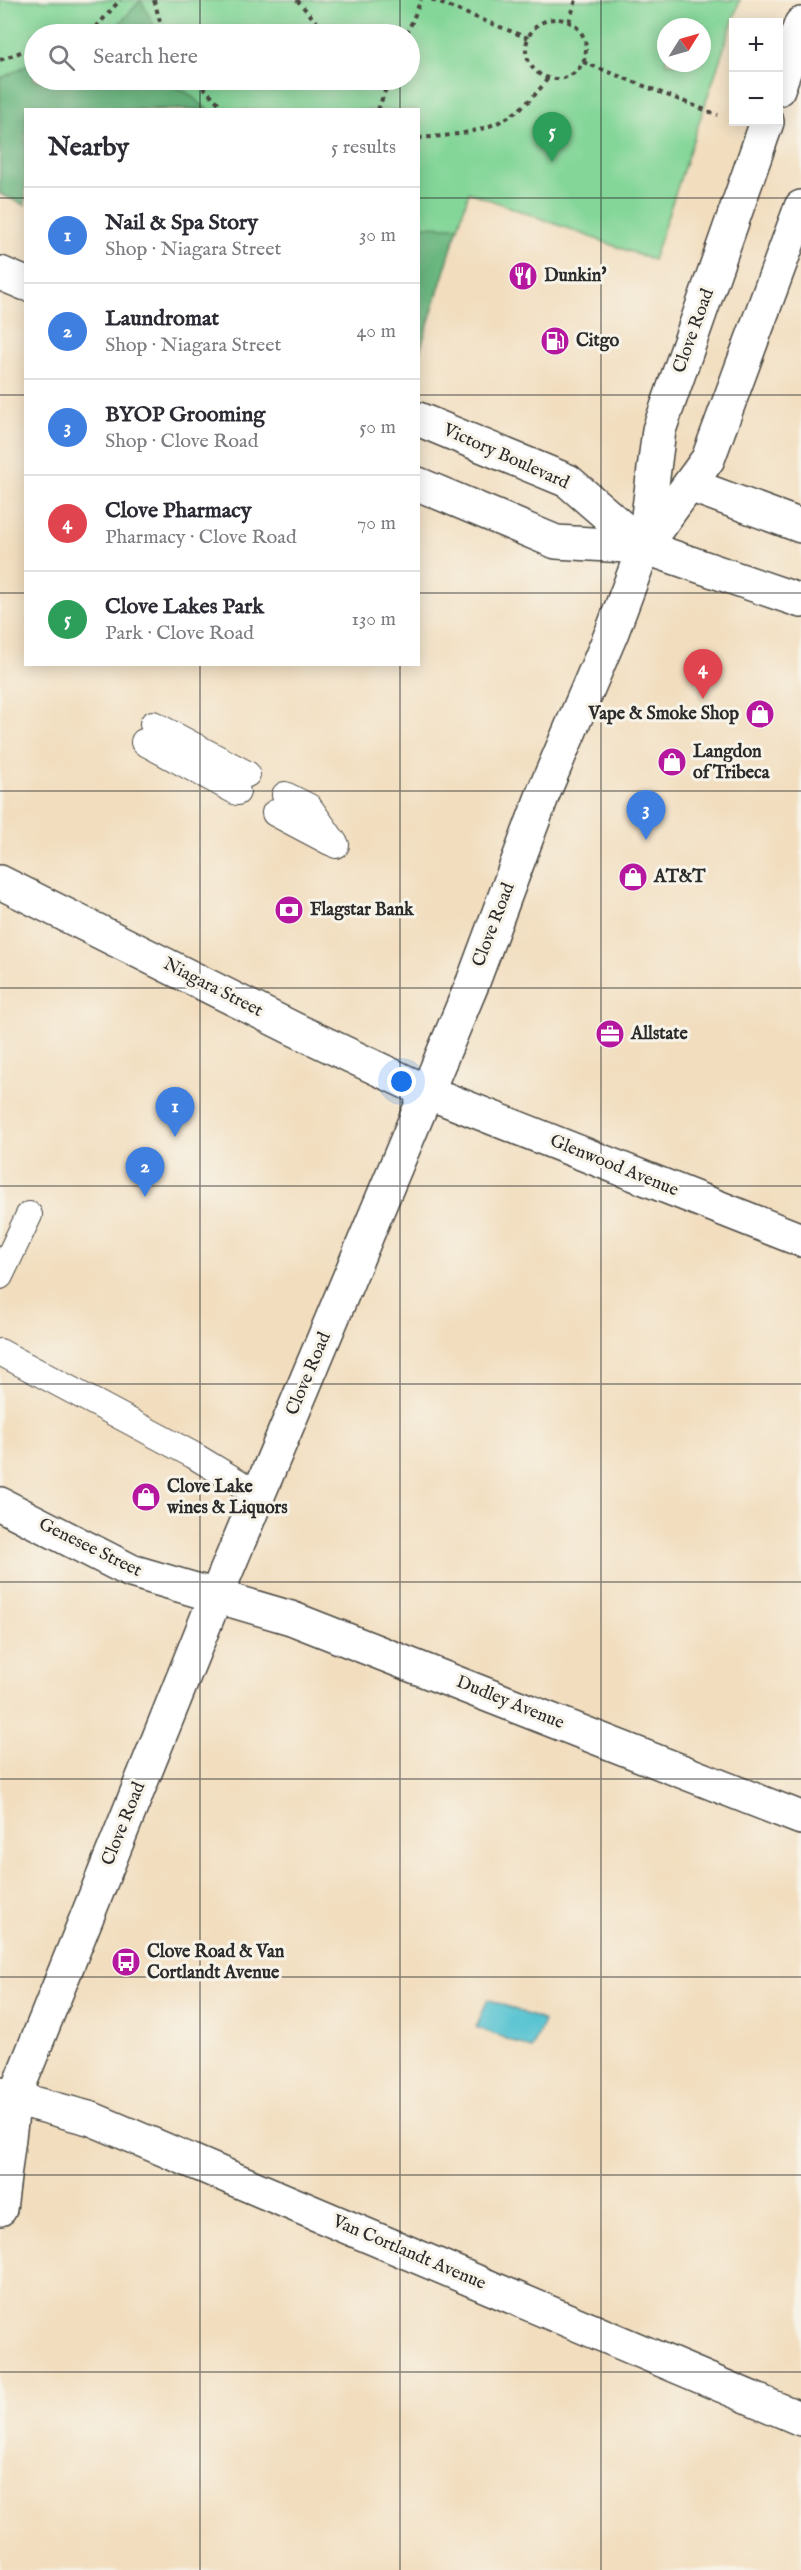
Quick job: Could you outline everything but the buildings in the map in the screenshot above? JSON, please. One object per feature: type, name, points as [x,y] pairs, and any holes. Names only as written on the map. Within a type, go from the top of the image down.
[{"type":"main road","points":[[783,75],[801,24]]},
{"type":"main road","name":"Clove Road","points":[[0,2209],[7,2096],[427,1092],[472,982],[543,794],[612,632],[644,547],[659,430],[766,126]]},
{"type":"main road","name":"Clove Road","points":[[644,547],[708,459],[801,207]]},
{"type":"main road","points":[[0,273],[24,283]]},
{"type":"main road","name":"Victory Boulevard","points":[[420,419],[568,481],[644,547]]},
{"type":"main road","name":"Victory Boulevard","points":[[420,484],[556,542],[644,547],[801,601]]},
{"type":"main road","points":[[690,485],[801,526]]},
{"type":"main road","name":"Niagara Street","points":[[0,882],[294,1029],[427,1092]]},
{"type":"main road","name":"Glenwood Avenue","points":[[427,1092],[801,1240]]},
{"type":"main road","name":"Genesee Street","points":[[0,1504],[131,1571],[216,1596]]},
{"type":"main road","name":"Dudley Avenue","points":[[216,1596],[321,1629],[801,1818]]},
{"type":"main road","name":"Van Cortlandt Avenue","points":[[7,2096],[92,2119],[801,2419]]},
{"type":"lane","points":[[149,733],[242,783]]},
{"type":"lane","points":[[280,804],[309,807],[336,845]]},
{"type":"lane","points":[[0,1275],[29,1215]]},
{"type":"lane","points":[[2,1359],[193,1455],[259,1495]]},
{"type":"path","points":[[99,24],[120,0]]},
{"type":"path","points":[[154,0],[161,24]]},
{"type":"path","points":[[297,0],[318,24]]},
{"type":"path","points":[[411,24],[421,0]]},
{"type":"path","points":[[432,0],[528,38]]},
{"type":"path","points":[[569,22],[576,0]]},
{"type":"path","points":[[549,19],[560,19],[578,28],[583,36],[586,55],[577,71],[568,77],[548,78],[539,74],[527,58],[525,48],[528,38],[532,30],[549,19]]},
{"type":"path","points":[[0,60],[24,51]]},
{"type":"path","points":[[583,62],[718,115]]},
{"type":"path","points":[[420,138],[460,135],[494,124],[518,112],[535,98],[548,78]]},
{"type":"path","points":[[205,90],[223,108]]},
{"type":"path","points":[[379,108],[385,90]]},
{"type":"green space","points":[[0,0],[740,0],[734,18],[729,18],[729,33],[653,260],[469,192],[420,350],[420,108],[24,108],[24,205],[0,194]]},
{"type":"green space","points":[[141,0],[153,24],[119,24]]},
{"type":"green space","points":[[24,67],[24,90],[182,90],[206,108],[24,108],[24,205],[0,194],[0,79]]},
{"type":"green space","points":[[420,226],[458,227],[420,350]]},
{"type":"water","points":[[488,1999],[544,2021],[532,2049],[476,2027]]},
{"type":"place","name":"Clove Lakes Park","points":[[552,162]]},
{"type":"place","name":"Dunkin'","points":[[523,276]]},
{"type":"place","name":"Citgo","points":[[555,341]]},
{"type":"place","name":"Clove Pharmacy","points":[[703,699]]},
{"type":"place","name":"Vape & Smoke Shop","points":[[760,714]]},
{"type":"place","name":"Langdon of Tribeca","points":[[672,762]]},
{"type":"place","name":"BYOP Grooming","points":[[646,840]]},
{"type":"place","name":"AT&T","points":[[633,877]]},
{"type":"place","name":"Flagstar Bank","points":[[289,910]]},
{"type":"place","name":"Allstate","points":[[610,1034]]},
{"type":"place","name":"Nail & Spa Story","points":[[175,1137]]},
{"type":"place","name":"Laundromat","points":[[145,1197]]},
{"type":"place","name":"Clove Lake wines & Liquors","points":[[146,1497]]},
{"type":"place","name":"Clove Road & Van Cortlandt Avenue","points":[[126,1962]]}]
